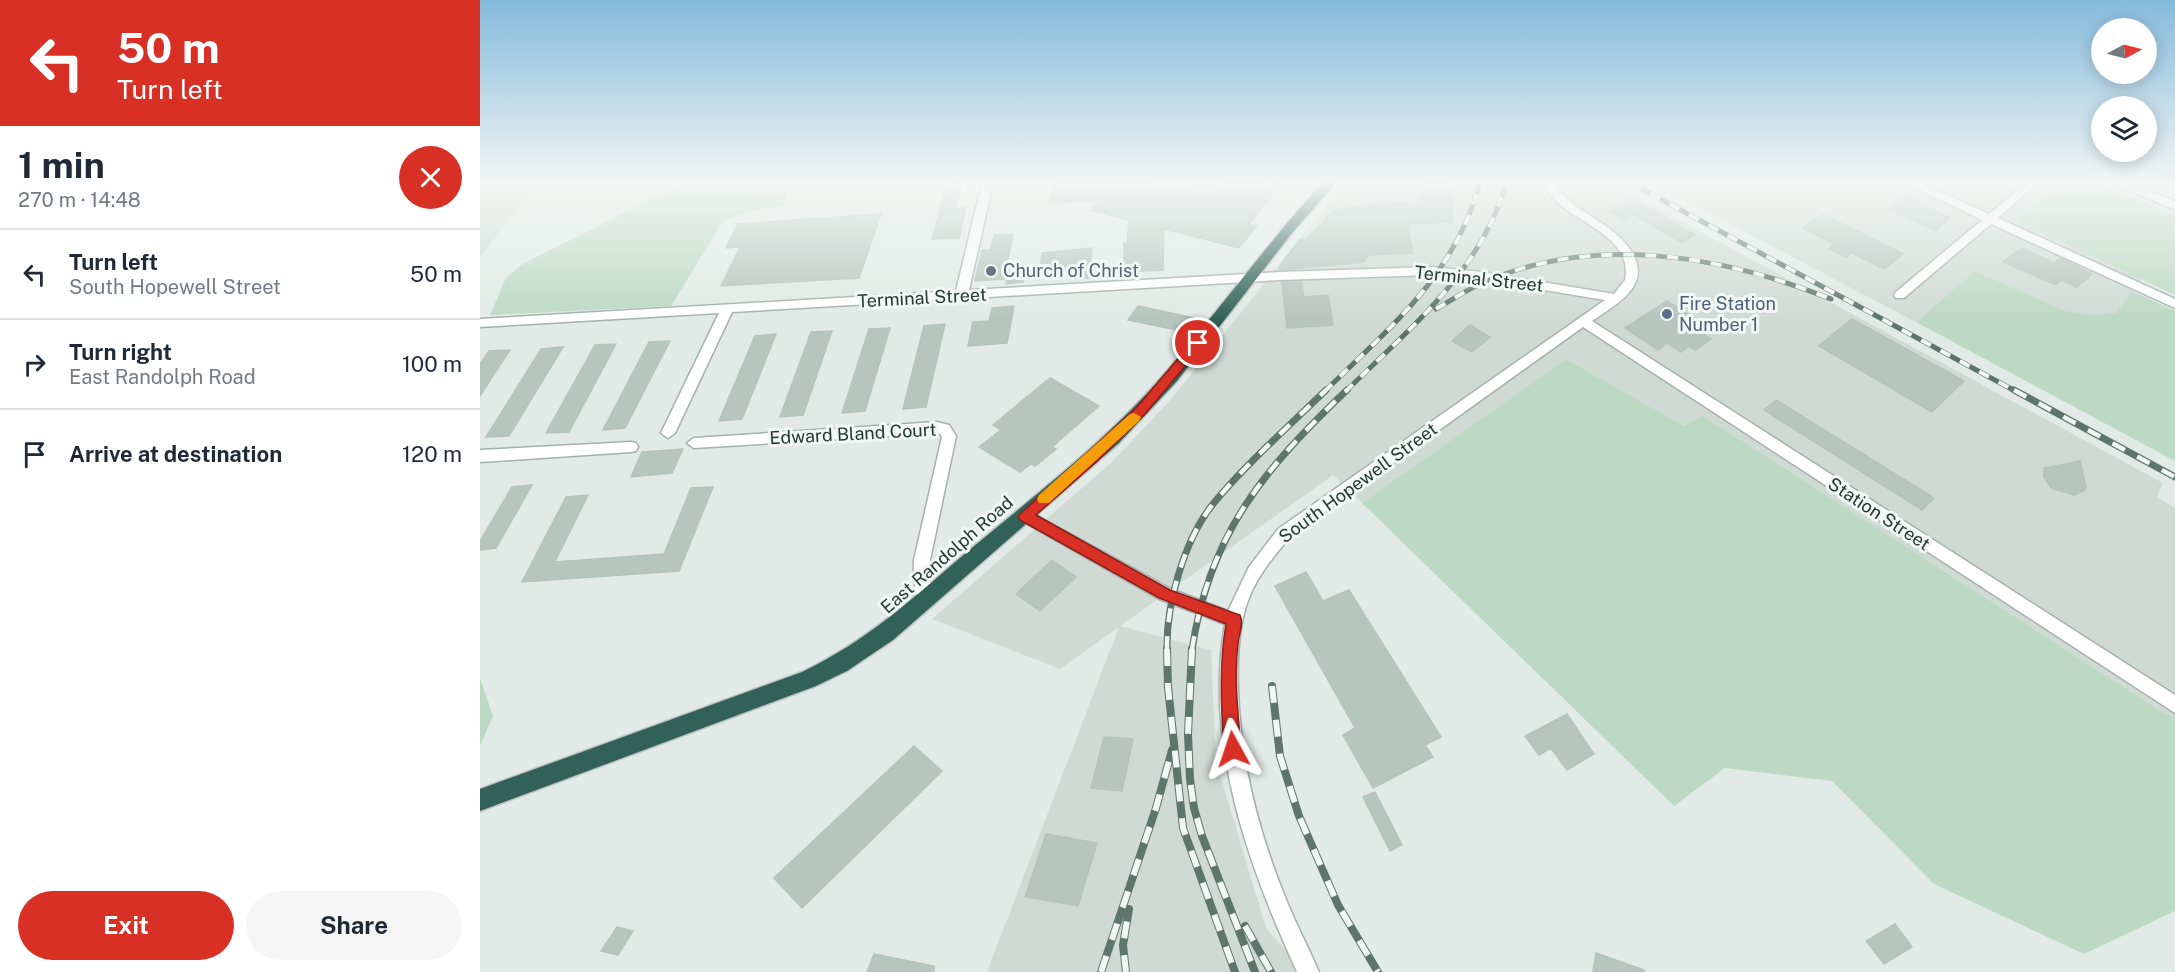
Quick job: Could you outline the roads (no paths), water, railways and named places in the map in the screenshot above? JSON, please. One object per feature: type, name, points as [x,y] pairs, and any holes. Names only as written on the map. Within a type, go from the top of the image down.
[{"type":"highway","name":"East Randolph Road","points":[[480,800],[809,679],[864,650],[927,600],[1025,516],[1141,411],[1291,228]]},
{"type":"street","points":[[961,296],[977,228]]},
{"type":"street","name":"South Hopewell Street","points":[[1308,972],[1250,830],[1233,749],[1229,702],[1230,645],[1234,620],[1241,598],[1255,569],[1284,533],[1583,321],[1630,283],[1632,265],[1628,255],[1612,233],[1605,228]]},
{"type":"street","points":[[1900,295],[1978,228]]},
{"type":"street","points":[[2012,228],[2175,304]]},
{"type":"street","name":"Terminal Street","points":[[481,324],[1249,278],[1431,271],[1482,276],[1614,298]]},
{"type":"street","points":[[668,433],[727,310]]},
{"type":"street","name":"Station Street","points":[[1583,321],[2175,705]]},
{"type":"street","name":"Edward Bland Court","points":[[694,443],[937,427],[944,429],[949,436],[922,560],[921,576],[927,600]]},
{"type":"street","points":[[480,456],[632,447]]},
{"type":"street","points":[[1025,516],[1165,594],[1234,620]]},
{"type":"railway","points":[[1324,392],[1396,322],[1417,298],[1437,273],[1463,228]]},
{"type":"railway","points":[[1345,392],[1440,297],[1480,244],[1488,228]]},
{"type":"railway","points":[[1715,228],[2017,392]]},
{"type":"railway","points":[[1436,309],[1480,284],[1523,268],[1567,259],[1611,255],[1656,256],[1701,261],[1746,271],[1831,299]]},
{"type":"railway","points":[[1167,650],[1173,594],[1185,554],[1203,519],[1213,504],[1240,474],[1326,390]]},
{"type":"railway","points":[[1192,650],[1200,609],[1212,572],[1245,506],[1290,448],[1347,390]]},
{"type":"railway","points":[[2014,390],[2175,477]]},
{"type":"railway","points":[[1192,649],[1188,734],[1194,808],[1202,836],[1255,972]]},
{"type":"railway","points":[[1167,650],[1168,687],[1183,828],[1235,972]]},
{"type":"railway","points":[[1272,686],[1280,756],[1299,816],[1338,905],[1378,972]]},
{"type":"railway","points":[[1101,972],[1156,808],[1172,750]]},
{"type":"railway","points":[[1126,972],[1123,945],[1129,909]]},
{"type":"railway","points":[[1245,926],[1271,972]]},
{"type":"place","name":"Church of Christ","points":[[991,271]]},
{"type":"place","name":"Fire Station Number 1","points":[[1667,314]]}]
